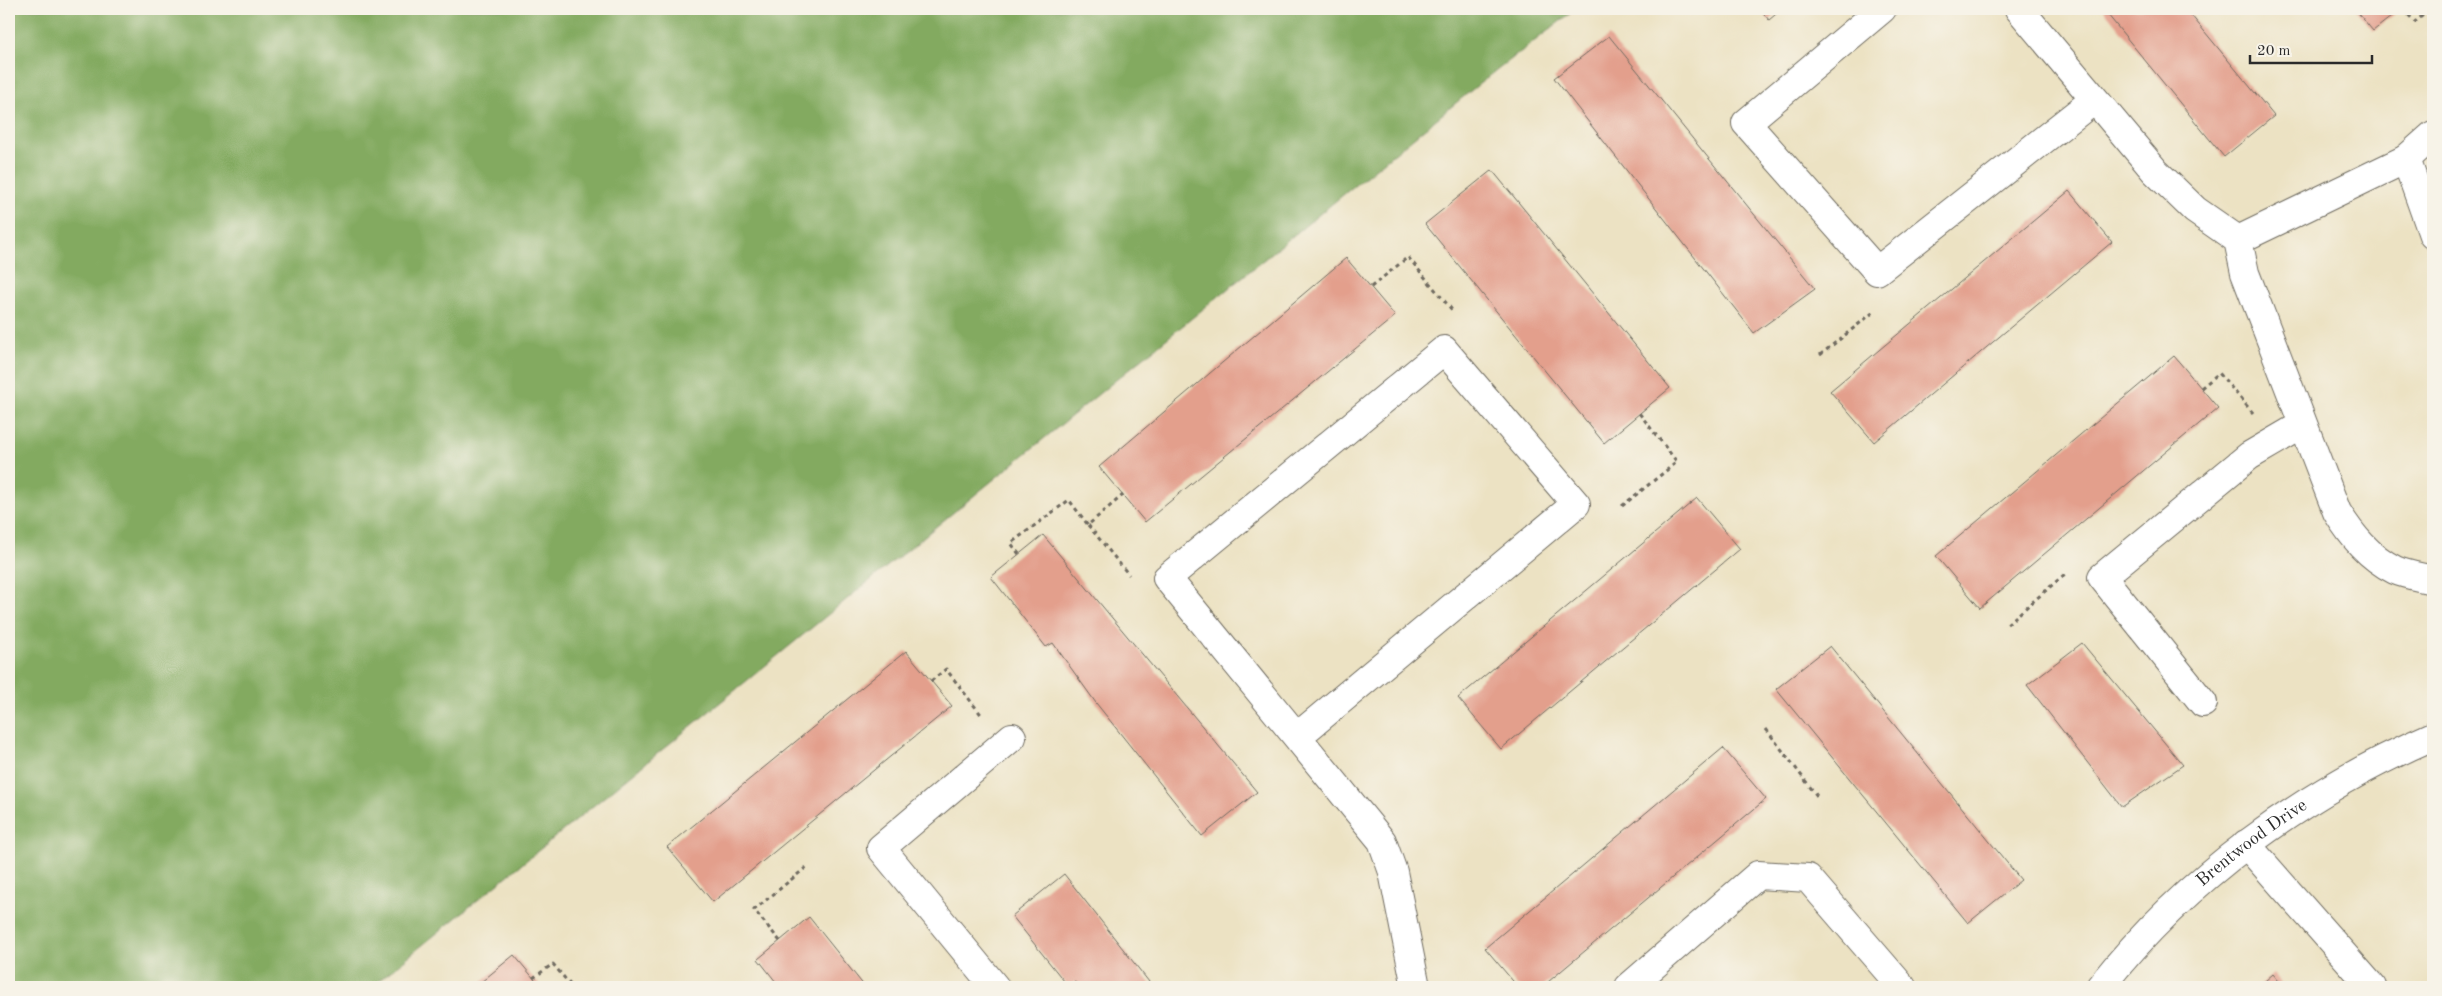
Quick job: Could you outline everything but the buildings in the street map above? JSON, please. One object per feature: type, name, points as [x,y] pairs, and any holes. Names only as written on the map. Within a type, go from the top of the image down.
[{"type":"street","points":[[1882,9],[1746,123],[1877,271],[2094,100]]},
{"type":"street","points":[[2019,9],[2155,171],[2188,204],[2238,240],[2245,273],[2337,512],[2349,532],[2364,549],[2396,570],[2433,580]]},
{"type":"street","points":[[2238,240],[2406,159],[2433,135]]},
{"type":"street","points":[[2406,159],[2431,224]]},
{"type":"street","points":[[1298,736],[1576,504],[1444,350],[1167,578],[1382,841],[1393,872],[1416,987]]},
{"type":"street","points":[[2203,704],[2102,577],[2248,456],[2302,425]]},
{"type":"street","name":"Brentwood Drive","points":[[2100,987],[2154,926],[2197,884],[2246,844],[2292,812],[2342,781],[2395,753],[2433,736]]},
{"type":"street","points":[[995,987],[880,848],[1012,737]]},
{"type":"street","points":[[2246,844],[2372,987]]},
{"type":"street","points":[[1629,987],[1758,875],[1808,878],[1902,987]]},
{"type":"path","points":[[2403,9],[2414,22],[2430,9]]},
{"type":"path","points":[[1371,287],[1408,257],[1452,310]]},
{"type":"path","points":[[1820,355],[1875,311]]},
{"type":"path","points":[[2201,388],[2219,373],[2254,413]]},
{"type":"path","points":[[1622,506],[1677,462],[1640,414]]},
{"type":"path","points":[[1088,525],[1123,495]]},
{"type":"path","points":[[1019,554],[1011,543],[1069,500],[1129,574]]},
{"type":"path","points":[[2007,624],[2065,574]]},
{"type":"path","points":[[931,681],[946,669],[986,722]]},
{"type":"path","points":[[1766,729],[1817,796]]},
{"type":"path","points":[[780,941],[754,910],[810,865]]},
{"type":"path","points":[[533,978],[553,964],[572,987]]},
{"type":"path","points":[[2427,970],[2433,965]]},
{"type":"green space","points":[[9,9],[1576,9],[1478,85],[371,987],[9,987]]}]
